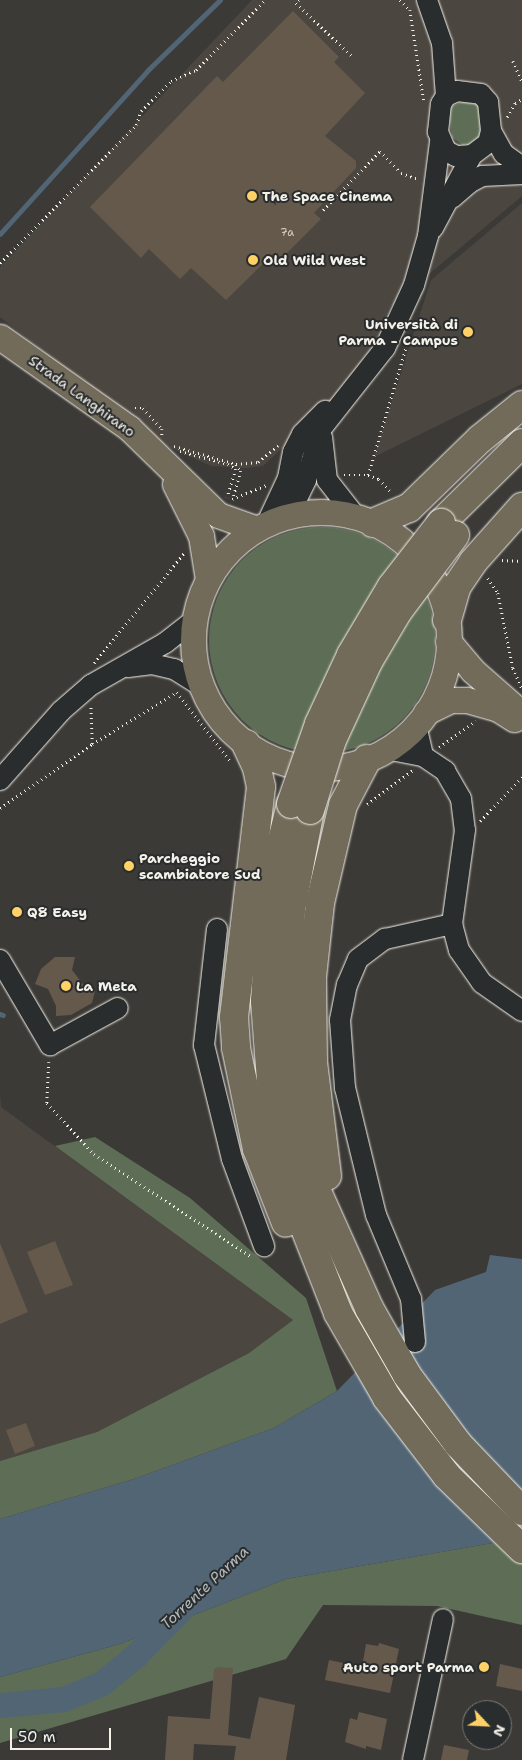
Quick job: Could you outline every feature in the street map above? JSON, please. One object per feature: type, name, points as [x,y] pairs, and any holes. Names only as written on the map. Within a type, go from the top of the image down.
[{"type":"highway","points":[[365,520],[409,508],[480,439],[522,405]]},
{"type":"highway","points":[[522,443],[448,529],[368,662],[300,807],[277,861],[270,910],[265,1001],[267,1056],[273,1108],[295,1203],[338,1313],[354,1345],[425,1450],[470,1501],[522,1549]]},
{"type":"highway","points":[[522,468],[448,529],[418,550],[370,620],[334,688],[300,807],[291,910],[287,1023],[299,1124],[315,1187],[374,1319],[417,1390],[447,1431],[522,1511]]},
{"type":"highway","points":[[448,631],[457,586],[473,562],[522,507]]},
{"type":"highway","points":[[246,744],[257,768],[261,787],[235,1008],[236,1048],[248,1114],[275,1198],[319,1293],[338,1313]]},
{"type":"highway","points":[[374,1319],[328,1193],[313,1062],[312,976],[320,903],[343,805],[377,754]]},
{"type":"main road","name":"Strada Langhirano","points":[[0,337],[129,428],[218,515],[271,522],[323,512],[365,520],[392,533],[422,562],[434,580],[448,631],[472,670],[522,714]]},
{"type":"main road","name":"Strada Langhirano","points":[[161,458],[201,536],[208,579]]},
{"type":"main road","name":"Strada Langhirano","points":[[271,522],[238,542],[208,579],[194,620],[193,649],[201,686],[222,721],[246,744],[274,759],[305,767],[336,767],[377,754],[421,718],[451,700],[467,700],[498,709],[522,723]]},
{"type":"main road","name":"Strada Langhirano","points":[[421,718],[442,678],[448,631]]},
{"type":"street","points":[[427,0],[442,43],[469,91]]},
{"type":"street","points":[[271,522],[306,480],[321,428],[385,348],[414,285],[428,236],[441,201],[440,142],[437,116],[446,96],[442,43]]},
{"type":"street","points":[[446,96],[457,91],[481,94],[488,102],[498,126],[504,154],[522,169]]},
{"type":"street","points":[[271,522],[288,478],[293,452],[302,434],[366,363],[387,326],[441,201],[498,126]]},
{"type":"street","points":[[440,142],[446,151],[456,156],[477,153],[522,169]]},
{"type":"street","points":[[441,201],[482,176],[522,174]]},
{"type":"street","points":[[321,428],[327,480],[339,499],[365,520]]},
{"type":"street","points":[[0,780],[61,711],[91,685],[124,668],[165,643],[194,620]]},
{"type":"street","points":[[124,668],[152,664],[174,668],[201,686]]},
{"type":"street","points":[[421,718],[425,757]]},
{"type":"street","points":[[377,754],[425,757],[445,771],[461,799],[465,830],[452,924],[459,950],[482,983],[522,1011]]},
{"type":"street","points":[[415,1342],[411,1300],[376,1214],[345,1088],[340,1020],[347,985],[358,959],[385,939],[452,924]]},
{"type":"street","points":[[217,929],[204,1045],[232,1159],[264,1246]]},
{"type":"street","points":[[0,960],[50,1045],[118,1008]]},
{"type":"street","points":[[413,1760],[443,1619]]},
{"type":"path","points":[[0,263],[136,125],[142,111],[171,81],[196,70],[265,0]]},
{"type":"path","points":[[299,0],[296,3],[352,56]]},
{"type":"path","points":[[400,0],[410,10],[424,108]]},
{"type":"path","points":[[513,61],[522,81]]},
{"type":"path","points":[[498,126],[509,110],[522,98]]},
{"type":"path","points":[[323,210],[380,152]]},
{"type":"path","points":[[368,475],[411,332]]},
{"type":"path","points":[[236,464],[258,462],[285,439]]},
{"type":"path","points":[[327,480],[351,474],[368,475],[379,480],[409,508]]},
{"type":"path","points":[[218,515],[228,501],[288,478]]},
{"type":"path","points":[[0,808],[92,744],[92,666],[177,561],[201,536]]},
{"type":"path","points":[[502,560],[522,562]]},
{"type":"path","points":[[473,562],[498,593],[513,668],[522,689]]},
{"type":"path","points":[[425,757],[449,737],[481,717]]},
{"type":"path","points":[[465,830],[487,817],[522,776]]},
{"type":"path","points":[[50,1045],[47,1103],[94,1154],[251,1258],[264,1246]]},
{"type":"shaded area","points":[[252,0],[522,0],[522,196],[391,306],[357,379],[263,466],[246,468],[211,466],[155,441],[0,317],[0,267]]},
{"type":"shaded area","name":"Università di Parma - Campus","points":[[522,203],[522,384],[374,457],[431,280]]},
{"type":"shaded area","points":[[0,1093],[1,1107],[293,1320],[249,1353],[97,1432],[0,1461]]},
{"type":"green space","points":[[468,100],[476,103],[483,114],[480,136],[472,144],[462,145],[452,137],[449,115],[452,106]]},
{"type":"green space","points":[[322,527],[344,529],[375,540],[402,560],[422,587],[433,618],[435,640],[433,662],[422,693],[402,720],[375,740],[344,751],[322,753],[300,751],[269,740],[242,720],[222,693],[211,662],[209,640],[211,618],[222,587],[242,560],[269,540],[300,529]]},
{"type":"green space","points":[[95,1137],[190,1198],[306,1298],[337,1391],[274,1428],[134,1479],[0,1519],[0,1461],[97,1432],[249,1353],[293,1320],[55,1146]]},
{"type":"green space","points":[[522,1538],[522,1625],[437,1606],[323,1605],[286,1659],[0,1743],[0,1677],[120,1644],[286,1579]]},
{"type":"water","points":[[490,1255],[522,1259],[522,1538],[286,1579],[120,1644],[0,1677],[0,1519],[134,1479],[274,1428],[337,1391],[435,1290],[486,1272]]},
{"type":"building","points":[[293,11],[339,57],[334,62],[365,93],[325,136],[356,161],[356,168],[314,213],[321,219],[281,259],[274,253],[226,300],[191,268],[180,279],[149,249],[141,258],[90,207],[217,76],[223,82]]},
{"type":"building","points":[[55,957],[75,957],[72,970],[86,988],[95,991],[92,1003],[71,1015],[56,1016],[56,1006],[48,989],[35,984],[41,969]]},
{"type":"building","points":[[55,1241],[73,1285],[45,1295],[27,1252]]},
{"type":"building","points":[[0,1243],[28,1312],[0,1324]]},
{"type":"building","points":[[26,1423],[35,1446],[15,1454],[6,1430]]},
{"type":"building","points":[[379,1643],[399,1649],[390,1693],[325,1680],[329,1660],[362,1667],[366,1644],[378,1646]]},
{"type":"building","points":[[500,1664],[522,1669],[522,1691],[496,1686]]},
{"type":"building","points":[[218,1667],[233,1668],[228,1735],[250,1739],[259,1697],[295,1705],[286,1760],[234,1760],[236,1746],[194,1744],[193,1760],[165,1760],[168,1716],[210,1719],[214,1669]]},
{"type":"building","points":[[359,1712],[387,1719],[381,1750],[366,1746],[366,1749],[345,1742],[350,1718],[357,1720]]},
{"type":"building","points":[[444,1745],[469,1750],[467,1760],[441,1760]]},
{"type":"waterway","points":[[0,234],[148,70],[220,0]]},
{"type":"waterway","name":"Torrente Parma","points":[[0,1705],[64,1699],[102,1683],[135,1656],[187,1603]]},
{"type":"place","name":"The Space Cinema","points":[[252,196]]},
{"type":"place","name":"Old Wild West","points":[[253,260]]},
{"type":"place","name":"Università di Parma - Campus","points":[[468,332]]},
{"type":"place","name":"Parcheggio scambiatore Sud","points":[[129,866]]},
{"type":"place","name":"Q8 Easy","points":[[17,912]]},
{"type":"place","name":"La Meta","points":[[66,986]]},
{"type":"place","name":"Auto sport Parma","points":[[484,1667]]}]
